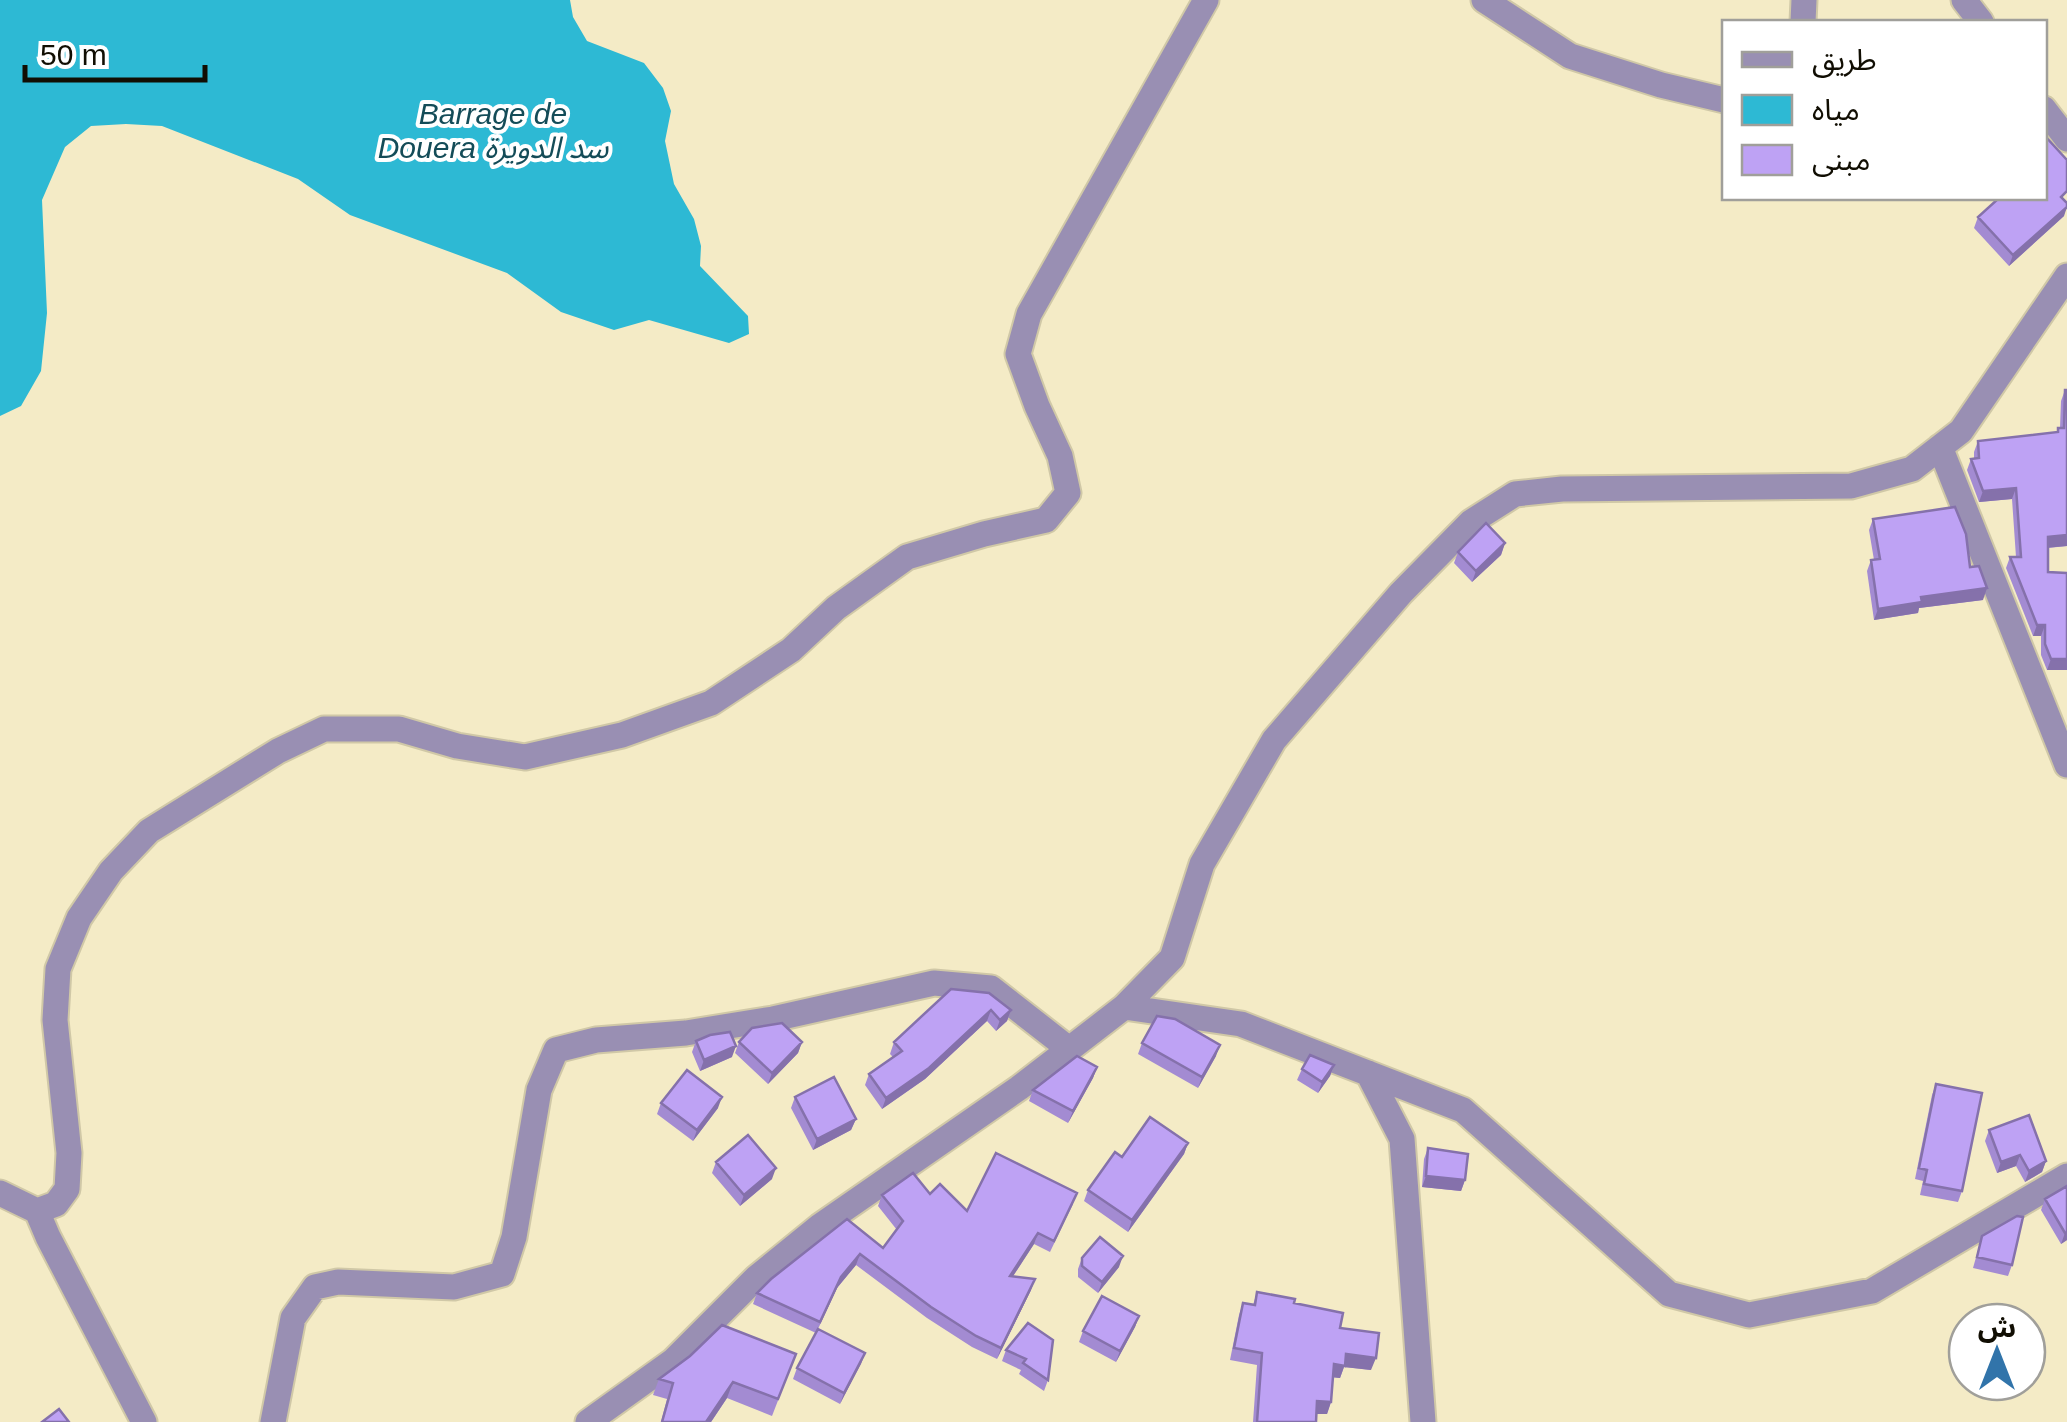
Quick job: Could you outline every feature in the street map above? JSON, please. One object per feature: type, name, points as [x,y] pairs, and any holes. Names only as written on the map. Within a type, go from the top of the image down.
[{"type":"street","points":[[37,1211],[56,1204],[67,1190],[69,1154],[55,1020],[58,969],[79,918],[111,871],[150,831],[278,751],[324,729],[399,728],[456,746],[525,758],[622,735],[711,703],[791,650],[836,608],[907,557],[1046,520],[1068,493],[1060,456],[1018,354],[1029,314],[1206,0]]},
{"type":"street","points":[[1484,0],[1570,56],[1722,100]]},
{"type":"street","points":[[1964,0],[1979,20]]},
{"type":"street","points":[[2047,113],[2067,139]]},
{"type":"street","points":[[588,1422],[672,1361],[756,1278],[820,1226],[1019,1088],[1124,1008],[1172,958],[1202,864],[1274,740],[1471,522],[1515,494],[1562,489],[1851,486],[1912,469],[1962,431],[2067,276]]},
{"type":"street","points":[[1940,447],[2067,765]]},
{"type":"street","points":[[273,1422],[293,1318],[315,1287],[338,1282],[454,1287],[502,1274],[514,1237],[538,1090],[556,1050],[596,1040],[686,1033],[773,1019],[934,983],[991,988],[1070,1049]]},
{"type":"street","points":[[1124,1008],[1241,1024],[1463,1110],[1669,1294],[1749,1315],[1872,1291],[2067,1176]]},
{"type":"street","points":[[1368,1073],[1402,1139],[1423,1422]]},
{"type":"street","points":[[0,1193],[37,1211],[144,1422]]},
{"type":"water","name":"Barrage de Douera سد الدويرة","points":[[0,0],[570,0],[573,17],[587,41],[644,63],[663,88],[671,111],[665,141],[674,184],[694,219],[701,246],[700,266],[748,316],[749,334],[729,343],[649,320],[614,330],[561,312],[507,273],[350,215],[298,179],[162,126],[91,126],[65,147],[42,200],[47,313],[41,371],[21,406],[0,416]]},
{"type":"building","points":[[2047,138],[2067,160],[2067,191],[2061,197],[2067,207],[2013,255],[1978,217],[1997,200],[2047,200]]},
{"type":"building","points":[[2065,390],[2067,535],[2048,537],[2048,572],[2067,573],[2067,659],[2051,659],[2045,644],[2045,625],[2037,625],[2010,557],[2021,557],[2016,488],[1983,491],[1971,459],[1979,458],[1978,441],[2058,432],[2058,428],[2064,428]]},
{"type":"building","points":[[1955,507],[1966,534],[1970,567],[1979,566],[1987,588],[1921,597],[1922,602],[1878,609],[1871,560],[1880,559],[1873,519]]},
{"type":"building","points":[[1486,523],[1505,543],[1476,571],[1458,552]]},
{"type":"building","points":[[951,989],[989,993],[1011,1010],[1000,1020],[991,1010],[929,1068],[886,1098],[869,1074],[902,1051],[894,1042]]},
{"type":"building","points":[[1157,1016],[1175,1019],[1220,1045],[1202,1077],[1142,1043]]},
{"type":"building","points":[[782,1023],[802,1042],[772,1073],[739,1042],[752,1028]]},
{"type":"building","points":[[730,1032],[736,1046],[704,1060],[696,1041]]},
{"type":"building","points":[[1310,1055],[1334,1065],[1322,1082],[1302,1069]]},
{"type":"building","points":[[1077,1056],[1097,1067],[1073,1111],[1033,1090]]},
{"type":"building","points":[[687,1070],[722,1097],[697,1130],[661,1103]]},
{"type":"building","points":[[834,1077],[856,1119],[817,1139],[795,1097]]},
{"type":"building","points":[[1936,1084],[1982,1093],[1962,1191],[1924,1184],[1927,1170],[1919,1168]]},
{"type":"building","points":[[2029,1115],[2046,1161],[2029,1171],[2020,1155],[2001,1162],[1989,1130]]},
{"type":"building","points":[[1150,1117],[1188,1143],[1132,1220],[1088,1190],[1115,1152],[1122,1157]]},
{"type":"building","points":[[748,1135],[776,1168],[744,1195],[716,1162]]},
{"type":"building","points":[[1428,1148],[1468,1154],[1465,1180],[1426,1176]]},
{"type":"building","points":[[996,1153],[1077,1193],[1054,1241],[1038,1233],[1010,1276],[1035,1279],[1001,1348],[931,1307],[860,1254],[841,1277],[820,1322],[757,1293],[847,1219],[883,1248],[903,1221],[882,1195],[913,1173],[930,1194],[940,1184],[967,1211]]},
{"type":"building","points":[[2067,1186],[2067,1232],[2065,1233],[2045,1199]]},
{"type":"building","points":[[2017,1216],[2023,1217],[2012,1265],[1977,1257],[1982,1236]]},
{"type":"building","points":[[1100,1237],[1123,1256],[1102,1282],[1082,1266],[1082,1258]]},
{"type":"building","points":[[1257,1292],[1343,1313],[1340,1328],[1379,1333],[1376,1358],[1346,1354],[1345,1366],[1334,1364],[1331,1402],[1317,1401],[1316,1422],[1257,1422],[1262,1353],[1234,1348],[1243,1303],[1255,1305]]},
{"type":"building","points":[[1102,1296],[1139,1316],[1120,1351],[1083,1331]]},
{"type":"building","points":[[1028,1323],[1053,1340],[1048,1380],[1023,1363],[1026,1359],[1006,1350]]},
{"type":"building","points":[[722,1325],[796,1354],[778,1399],[733,1382],[706,1422],[662,1422],[673,1383],[659,1379]]},
{"type":"building","points":[[818,1329],[865,1353],[844,1393],[797,1368]]},
{"type":"building","points":[[59,1409],[69,1422],[42,1422]]}]
